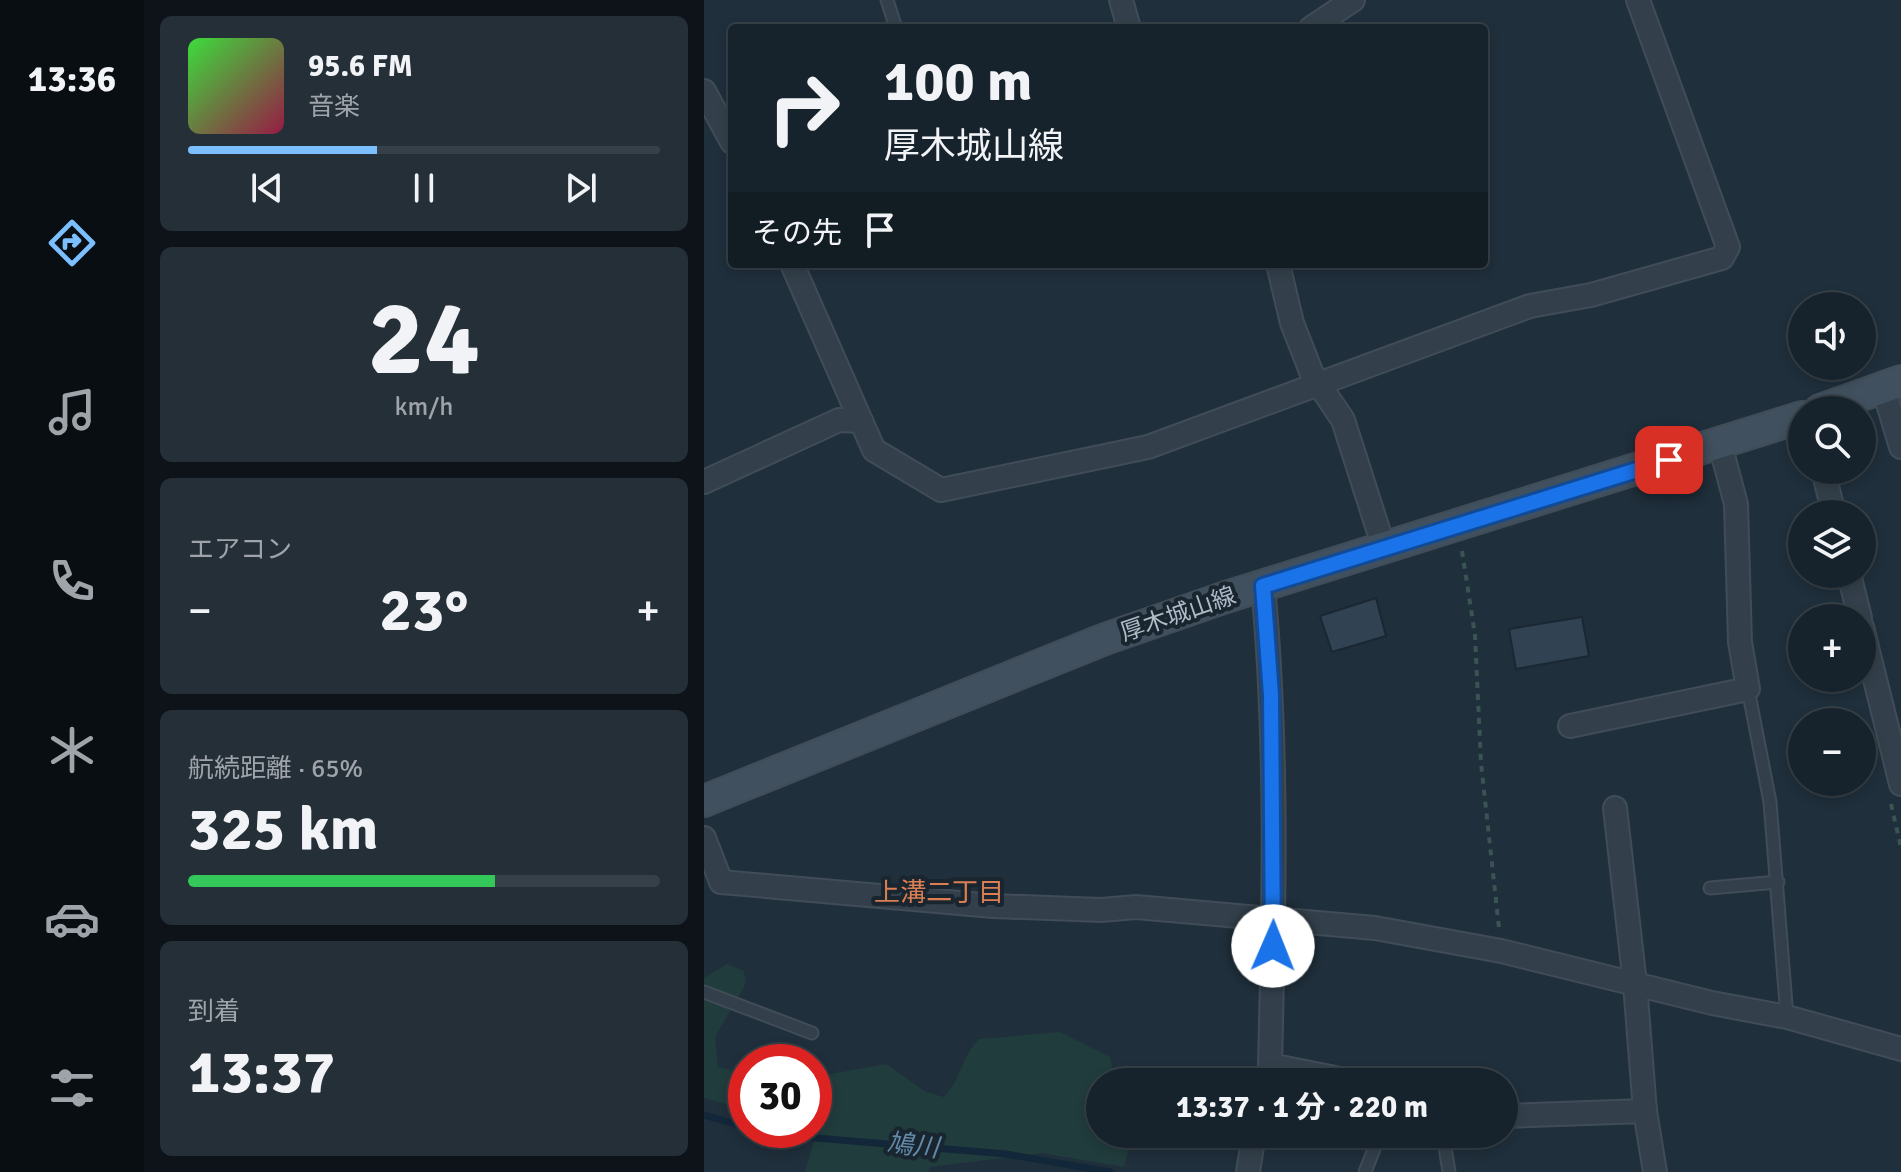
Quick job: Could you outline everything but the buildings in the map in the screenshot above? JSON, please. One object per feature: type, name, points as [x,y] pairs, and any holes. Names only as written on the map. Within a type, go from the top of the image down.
[{"type":"main road","points":[[1859,396],[1892,384]]},
{"type":"main road","name":"厚木城山線","points":[[704,801],[1058,656],[1263,586],[1788,422]]},
{"type":"street","points":[[1121,0],[1124,24]]},
{"type":"street","points":[[1317,24],[1353,0]]},
{"type":"street","points":[[794,268],[874,450],[941,490],[1148,447],[1530,306],[1591,295],[1722,258],[1728,247],[1638,0]]},
{"type":"street","points":[[704,91],[728,135]]},
{"type":"street","points":[[1279,268],[1292,323],[1318,386],[1343,420],[1384,548]]},
{"type":"street","points":[[1892,384],[1901,447]]},
{"type":"street","points":[[704,482],[839,420],[861,421]]},
{"type":"street","points":[[1570,726],[1748,689],[1740,642],[1736,504],[1720,444]]},
{"type":"street","points":[[1263,586],[1271,695],[1274,917],[1268,1068]]},
{"type":"street","points":[[1876,683],[1901,784]]},
{"type":"street","points":[[1615,808],[1635,984],[1645,1111],[1655,1172]]},
{"type":"street","points":[[704,838],[721,882],[993,906],[1101,910],[1136,907],[1375,928],[1501,951],[1787,1017],[1901,1049]]},
{"type":"street","points":[[1518,1116],[1645,1111]]},
{"type":"street","points":[[1248,1172],[1252,1148]]},
{"type":"lane","points":[[887,0],[895,24]]},
{"type":"lane","points":[[1748,689],[1770,802],[1787,1017]]},
{"type":"lane","points":[[1710,888],[1778,882]]},
{"type":"lane","points":[[704,992],[812,1033]]},
{"type":"lane","points":[[1365,1172],[1374,1148]]},
{"type":"lane","points":[[1445,1148],[1449,1172]]},
{"type":"path","points":[[1458,525],[1475,635],[1481,763],[1501,951]]},
{"type":"green space","points":[[727,964],[744,971],[746,983],[715,1037],[718,1067],[728,1069],[728,1105],[704,1098],[704,978]]},
{"type":"green space","points":[[1060,1032],[1110,1057],[1113,1068],[1086,1068],[1086,1148],[1129,1148],[1124,1167],[1042,1153],[930,1167],[928,1172],[805,1172],[812,1148],[832,1148],[832,1074],[886,1064],[926,1092],[944,1097],[979,1039]]},
{"type":"waterway","name":"鳩川","points":[[704,1115],[728,1122]]},
{"type":"waterway","name":"鳩川","points":[[832,1139],[1006,1154],[1110,1172]]},
{"type":"district","name":"上溝二丁目","points":[[939,892]]},
{"type":"route","points":[[1273,946],[1271,695],[1263,586],[1669,460]]}]
